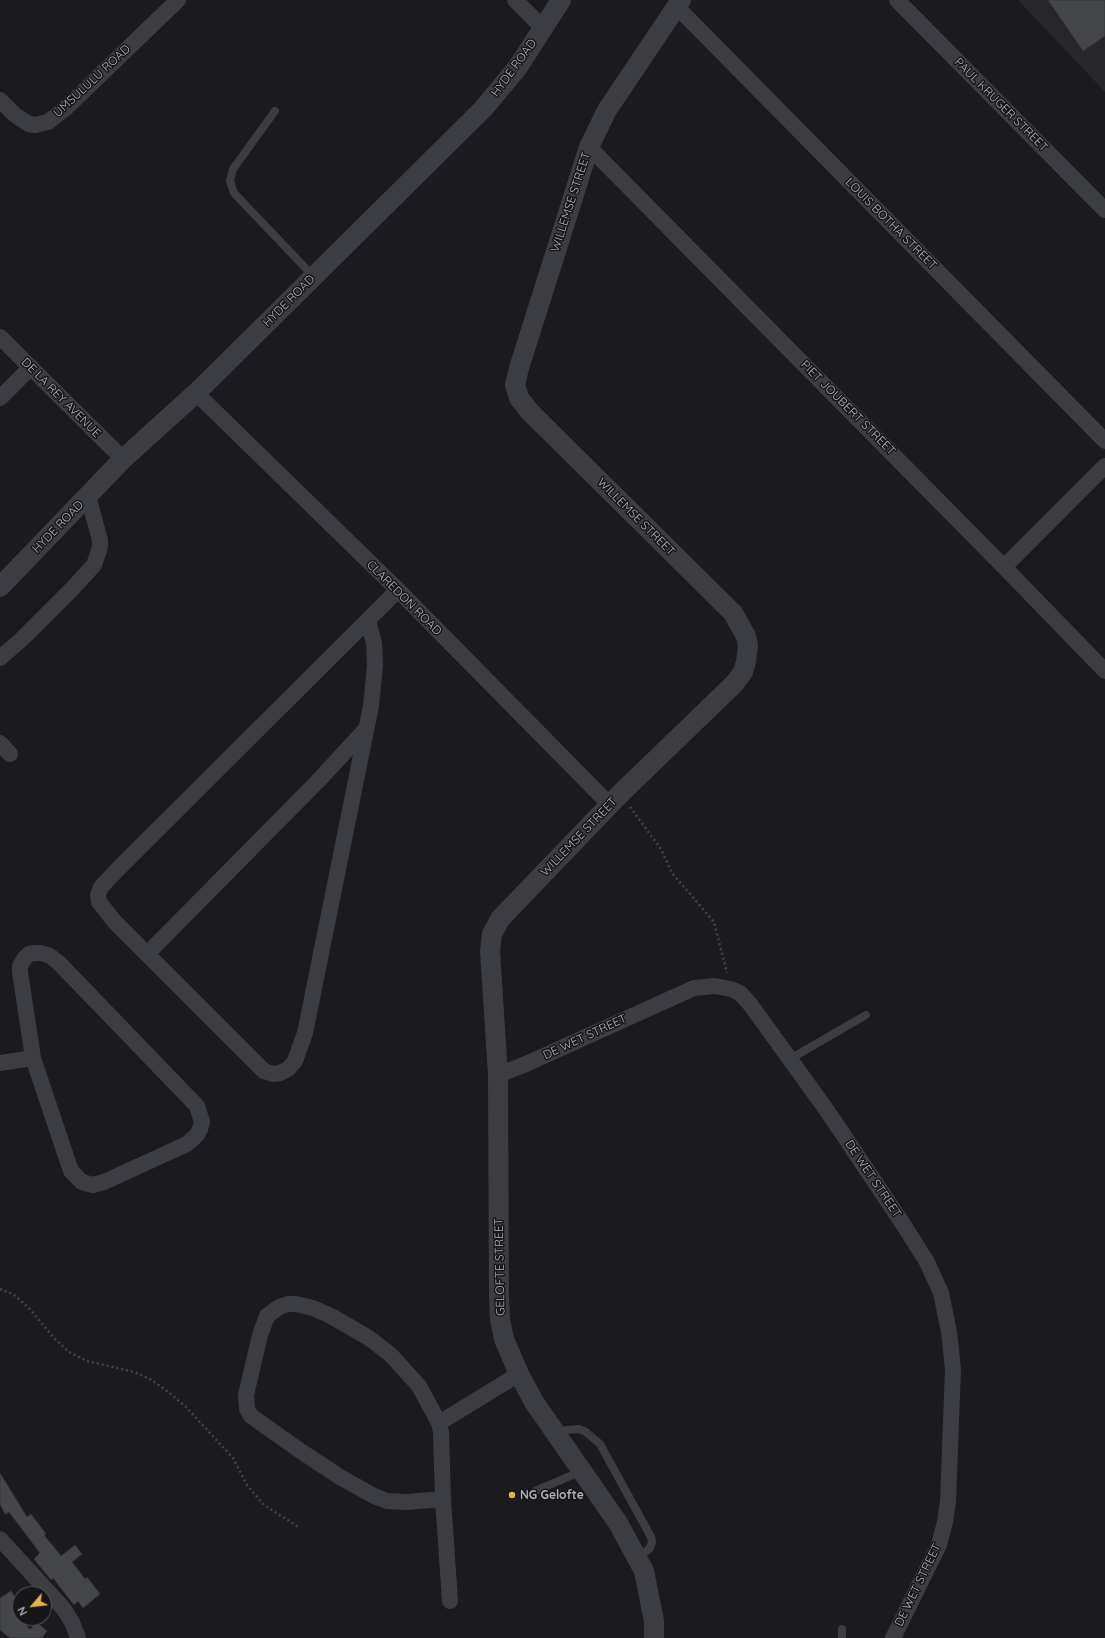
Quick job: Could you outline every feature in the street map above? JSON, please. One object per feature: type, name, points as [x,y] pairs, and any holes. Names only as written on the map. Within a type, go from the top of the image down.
[{"type":"street","name":"UMSULULU ROAD","points":[[0,100],[15,115],[29,124],[35,125],[48,122],[66,108],[178,0]]},
{"type":"street","points":[[515,0],[543,28]]},
{"type":"street","name":"HYDE ROAD","points":[[0,587],[123,459],[196,393],[484,109],[518,67],[561,0]]},
{"type":"street","name":"PAUL KRUGER STREET","points":[[897,0],[1105,210]]},
{"type":"street","name":"WILLEMSE STREET","points":[[492,975],[490,951],[492,934],[500,919],[615,800],[734,684],[743,672],[746,662],[748,645],[744,632],[733,613],[530,412],[522,402],[517,391],[515,380],[589,147],[607,110],[679,4]]},
{"type":"street","name":"LOUIS BOTHA STREET","points":[[679,4],[1105,441]]},
{"type":"street","name":"PIET JOUBERT STREET","points":[[589,147],[1105,671]]},
{"type":"street","name":"DE LA REY AVENUE","points":[[0,337],[123,459]]},
{"type":"street","points":[[0,398],[31,367]]},
{"type":"street","name":"CLAREDON ROAD","points":[[196,393],[615,800]]},
{"type":"street","points":[[1004,567],[1105,466]]},
{"type":"street","points":[[0,658],[22,639],[72,589],[94,564],[100,547],[100,540],[88,496]]},
{"type":"street","points":[[368,620],[374,643],[375,665],[372,699],[305,1033],[295,1061],[288,1069],[280,1073],[273,1074],[264,1071],[114,921],[99,902],[98,894],[101,887],[368,620],[398,590]]},
{"type":"street","points":[[147,954],[318,781],[366,729]]},
{"type":"street","points":[[41,953],[50,956],[59,963],[197,1106],[202,1122],[200,1129],[197,1135],[187,1144],[104,1182],[93,1185],[82,1182],[71,1171],[33,1058],[20,980],[20,966],[29,954],[41,953]]},
{"type":"street","name":"GELOFTE STREET","points":[[492,975],[498,1075],[499,1296],[500,1320],[504,1339],[519,1374],[534,1402],[618,1523],[644,1571],[654,1621],[654,1638]]},
{"type":"street","name":"DE WET STREET","points":[[498,1075],[526,1064],[694,988],[715,986],[731,989],[740,993],[750,1004],[790,1059],[899,1217],[927,1262],[941,1293],[949,1332],[953,1369],[948,1501],[945,1522],[939,1545],[893,1638]]},
{"type":"street","points":[[0,1064],[33,1058]]},
{"type":"street","points":[[443,1499],[406,1502],[387,1501],[374,1496],[302,1452],[252,1416],[247,1409],[246,1395],[260,1335],[267,1316],[283,1305],[296,1304],[314,1308],[369,1338],[391,1355],[419,1386],[439,1423],[442,1440],[443,1499],[450,1601]]},
{"type":"street","points":[[439,1423],[519,1374]]},
{"type":"street","points":[[0,1539],[63,1608],[72,1622],[78,1638]]},
{"type":"lane","points":[[275,110],[233,169],[230,181],[234,193],[314,277]]},
{"type":"lane","points":[[790,1059],[866,1014]]},
{"type":"lane","points":[[556,1435],[566,1430],[580,1429],[600,1444],[651,1537],[652,1542],[650,1548],[637,1558]]},
{"type":"lane","points":[[535,1491],[582,1471]]},
{"type":"lane","points":[[842,1629],[842,1638]]},
{"type":"path","points":[[615,800],[660,849],[672,873],[714,922],[731,989]]},
{"type":"path","points":[[0,1289],[13,1294],[69,1352],[87,1362],[134,1372],[150,1379],[167,1391],[186,1407],[233,1458],[247,1485],[264,1505],[300,1528]]},
{"type":"shaded area","points":[[1018,0],[1105,0],[1105,92]]},
{"type":"building","points":[[1048,0],[1105,0],[1105,36],[1083,51]]},
{"type":"building","points":[[0,1473],[27,1517],[31,1514],[46,1534],[44,1535],[61,1556],[75,1545],[82,1554],[72,1562],[85,1579],[87,1577],[100,1594],[83,1608],[78,1601],[74,1605],[53,1578],[51,1580],[34,1559],[40,1553],[9,1512],[5,1514],[0,1504]]},
{"type":"building","points":[[11,1591],[12,1626],[27,1626],[30,1630],[33,1626],[41,1626],[47,1631],[42,1638],[10,1638],[0,1630],[0,1598]]},
{"type":"place","name":"NG Gelofte","points":[[512,1495]]}]
